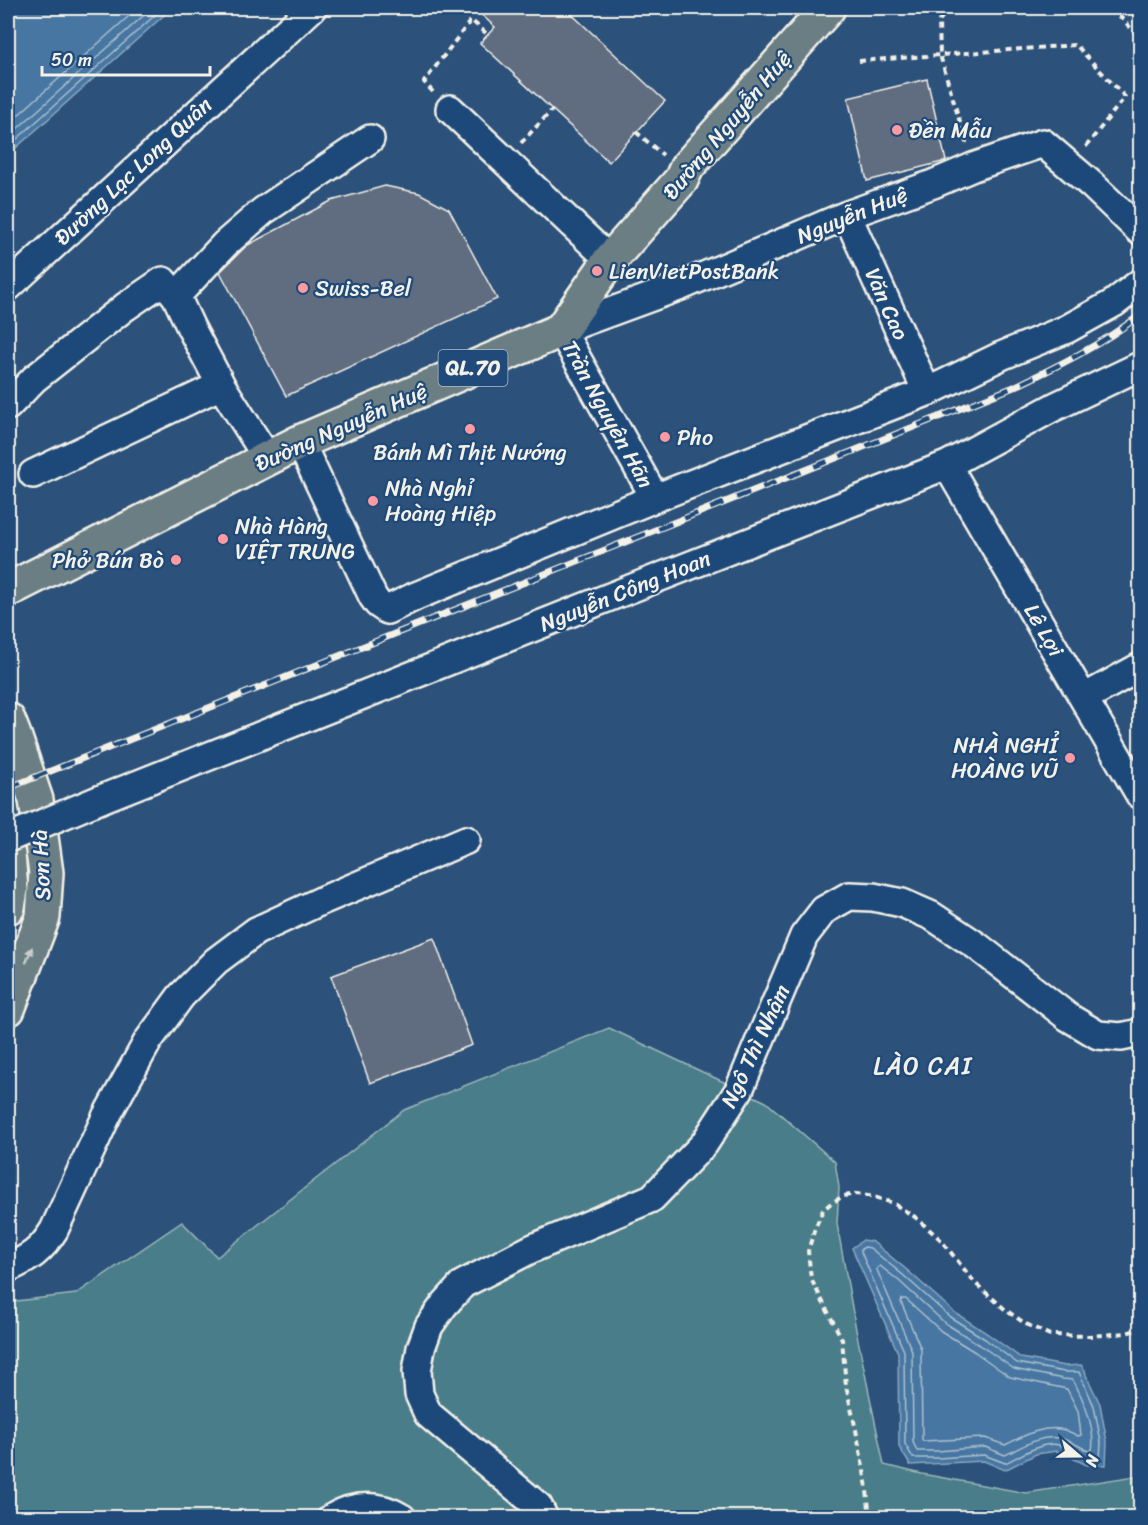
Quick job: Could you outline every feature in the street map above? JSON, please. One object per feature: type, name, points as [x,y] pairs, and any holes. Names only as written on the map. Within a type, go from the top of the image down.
[{"type":"highway","name":"Đường Nguyễn Huệ","points":[[8,590],[300,442],[561,330],[610,260],[681,180],[687,167],[828,8]]},
{"type":"highway","name":"Sơn Hà","points":[[8,720],[36,800],[46,873],[43,916],[8,1009]]},
{"type":"highway","name":"Sơn Hà","points":[[8,855],[11,890],[8,907]]},
{"type":"street","name":"Đường Lạc Long Quân","points":[[8,287],[312,8]]},
{"type":"street","points":[[450,109],[610,260]]},
{"type":"street","points":[[176,296],[225,244],[263,211],[370,140]]},
{"type":"street","name":"Nguyễn Huệ","points":[[561,330],[681,286],[847,215],[1043,143],[1092,185],[1140,231]]},
{"type":"street","name":"Văn Cao","points":[[847,215],[927,392]]},
{"type":"street","points":[[8,406],[34,379],[125,307],[163,282],[176,296],[190,328],[221,385],[268,459]]},
{"type":"street","points":[[300,442],[373,597],[387,610],[656,498],[927,392],[1001,356],[1066,329],[1114,303],[1140,283]]},
{"type":"street","name":"Trần Nguyên Hãn","points":[[561,330],[656,498]]},
{"type":"street","name":"Nguyễn Công Hoan","points":[[8,838],[101,799],[947,465],[1054,407],[1140,366]]},
{"type":"street","points":[[33,474],[221,385]]},
{"type":"street","name":"Lê Lợi","points":[[947,465],[1140,795]]},
{"type":"street","points":[[1084,698],[1140,667]]},
{"type":"street","points":[[8,1268],[29,1258],[45,1244],[54,1230],[107,1114],[148,1041],[181,996],[216,961],[256,931],[466,840]]},
{"type":"street","name":"Ngô Thì Nhậm","points":[[544,1518],[538,1506],[428,1414],[419,1394],[417,1371],[421,1348],[429,1326],[463,1284],[531,1249],[652,1198],[704,1144],[739,1090],[804,936],[824,910],[849,896],[873,897],[902,903],[932,916],[977,945],[1068,1017],[1098,1035],[1121,1037],[1140,1033]]},
{"type":"street","points":[[332,1518],[356,1508],[374,1507],[391,1511],[402,1518]]},
{"type":"path","points":[[950,8],[939,21],[940,56],[973,167]]},
{"type":"path","points":[[1112,8],[1140,38]]},
{"type":"path","points":[[450,109],[424,82],[471,20],[488,34]]},
{"type":"path","points":[[859,62],[1076,45],[1125,97],[1083,151]]},
{"type":"path","points":[[504,161],[552,110]]},
{"type":"path","points":[[636,132],[660,153],[687,167]]},
{"type":"path","points":[[870,1518],[866,1482],[846,1386],[842,1339],[811,1279],[808,1251],[823,1210],[831,1203],[844,1196],[857,1194],[893,1203],[915,1217],[940,1239],[976,1284],[991,1298],[1026,1324],[1050,1335],[1089,1336],[1126,1333],[1140,1329]]},
{"type":"green space","points":[[609,1028],[766,1102],[835,1162],[839,1187],[837,1224],[884,1465],[1026,1493],[1135,1476],[1140,1517],[8,1517],[8,1302],[76,1294],[182,1222],[217,1257],[404,1110]]},
{"type":"water","points":[[8,8],[172,8],[8,155]]},
{"type":"water","points":[[863,1240],[873,1242],[954,1312],[1021,1358],[1065,1366],[1081,1365],[1100,1404],[1107,1442],[1106,1465],[1087,1465],[1057,1451],[1036,1454],[1005,1470],[984,1461],[910,1465],[899,1447],[898,1353],[852,1248]]},
{"type":"building","points":[[474,8],[565,8],[665,101],[609,162],[480,43],[495,27]]},
{"type":"building","name":"Đền Mẫu","points":[[927,79],[946,161],[867,181],[848,98]]},
{"type":"building","points":[[385,186],[419,193],[449,209],[497,299],[286,396],[220,272],[246,246],[331,201]]},
{"type":"building","points":[[434,938],[472,1045],[370,1083],[331,976]]},
{"type":"railway","points":[[8,788],[1014,387],[1095,345],[1140,315]]},
{"type":"place","name":"Đền Mẫu","points":[[897,130]]},
{"type":"place","name":"LienVietPostBank","points":[[597,271]]},
{"type":"place","name":"Swiss-Bel","points":[[303,288]]},
{"type":"place","name":"Bánh Mì Thịt Nướng","points":[[470,429]]},
{"type":"place","name":"Pho","points":[[665,437]]},
{"type":"place","name":"Nhà Nghỉ Hoàng Hiệp","points":[[373,501]]},
{"type":"place","name":"Nhà Hàng VIỆT TRUNG","points":[[223,539]]},
{"type":"place","name":"Phở Bún Bò","points":[[176,560]]},
{"type":"place","name":"NHÀ NGHỈ HOÀNG VŨ","points":[[1070,758]]},
{"type":"district","name":"LÀO CAI","points":[[923,1066]]}]
